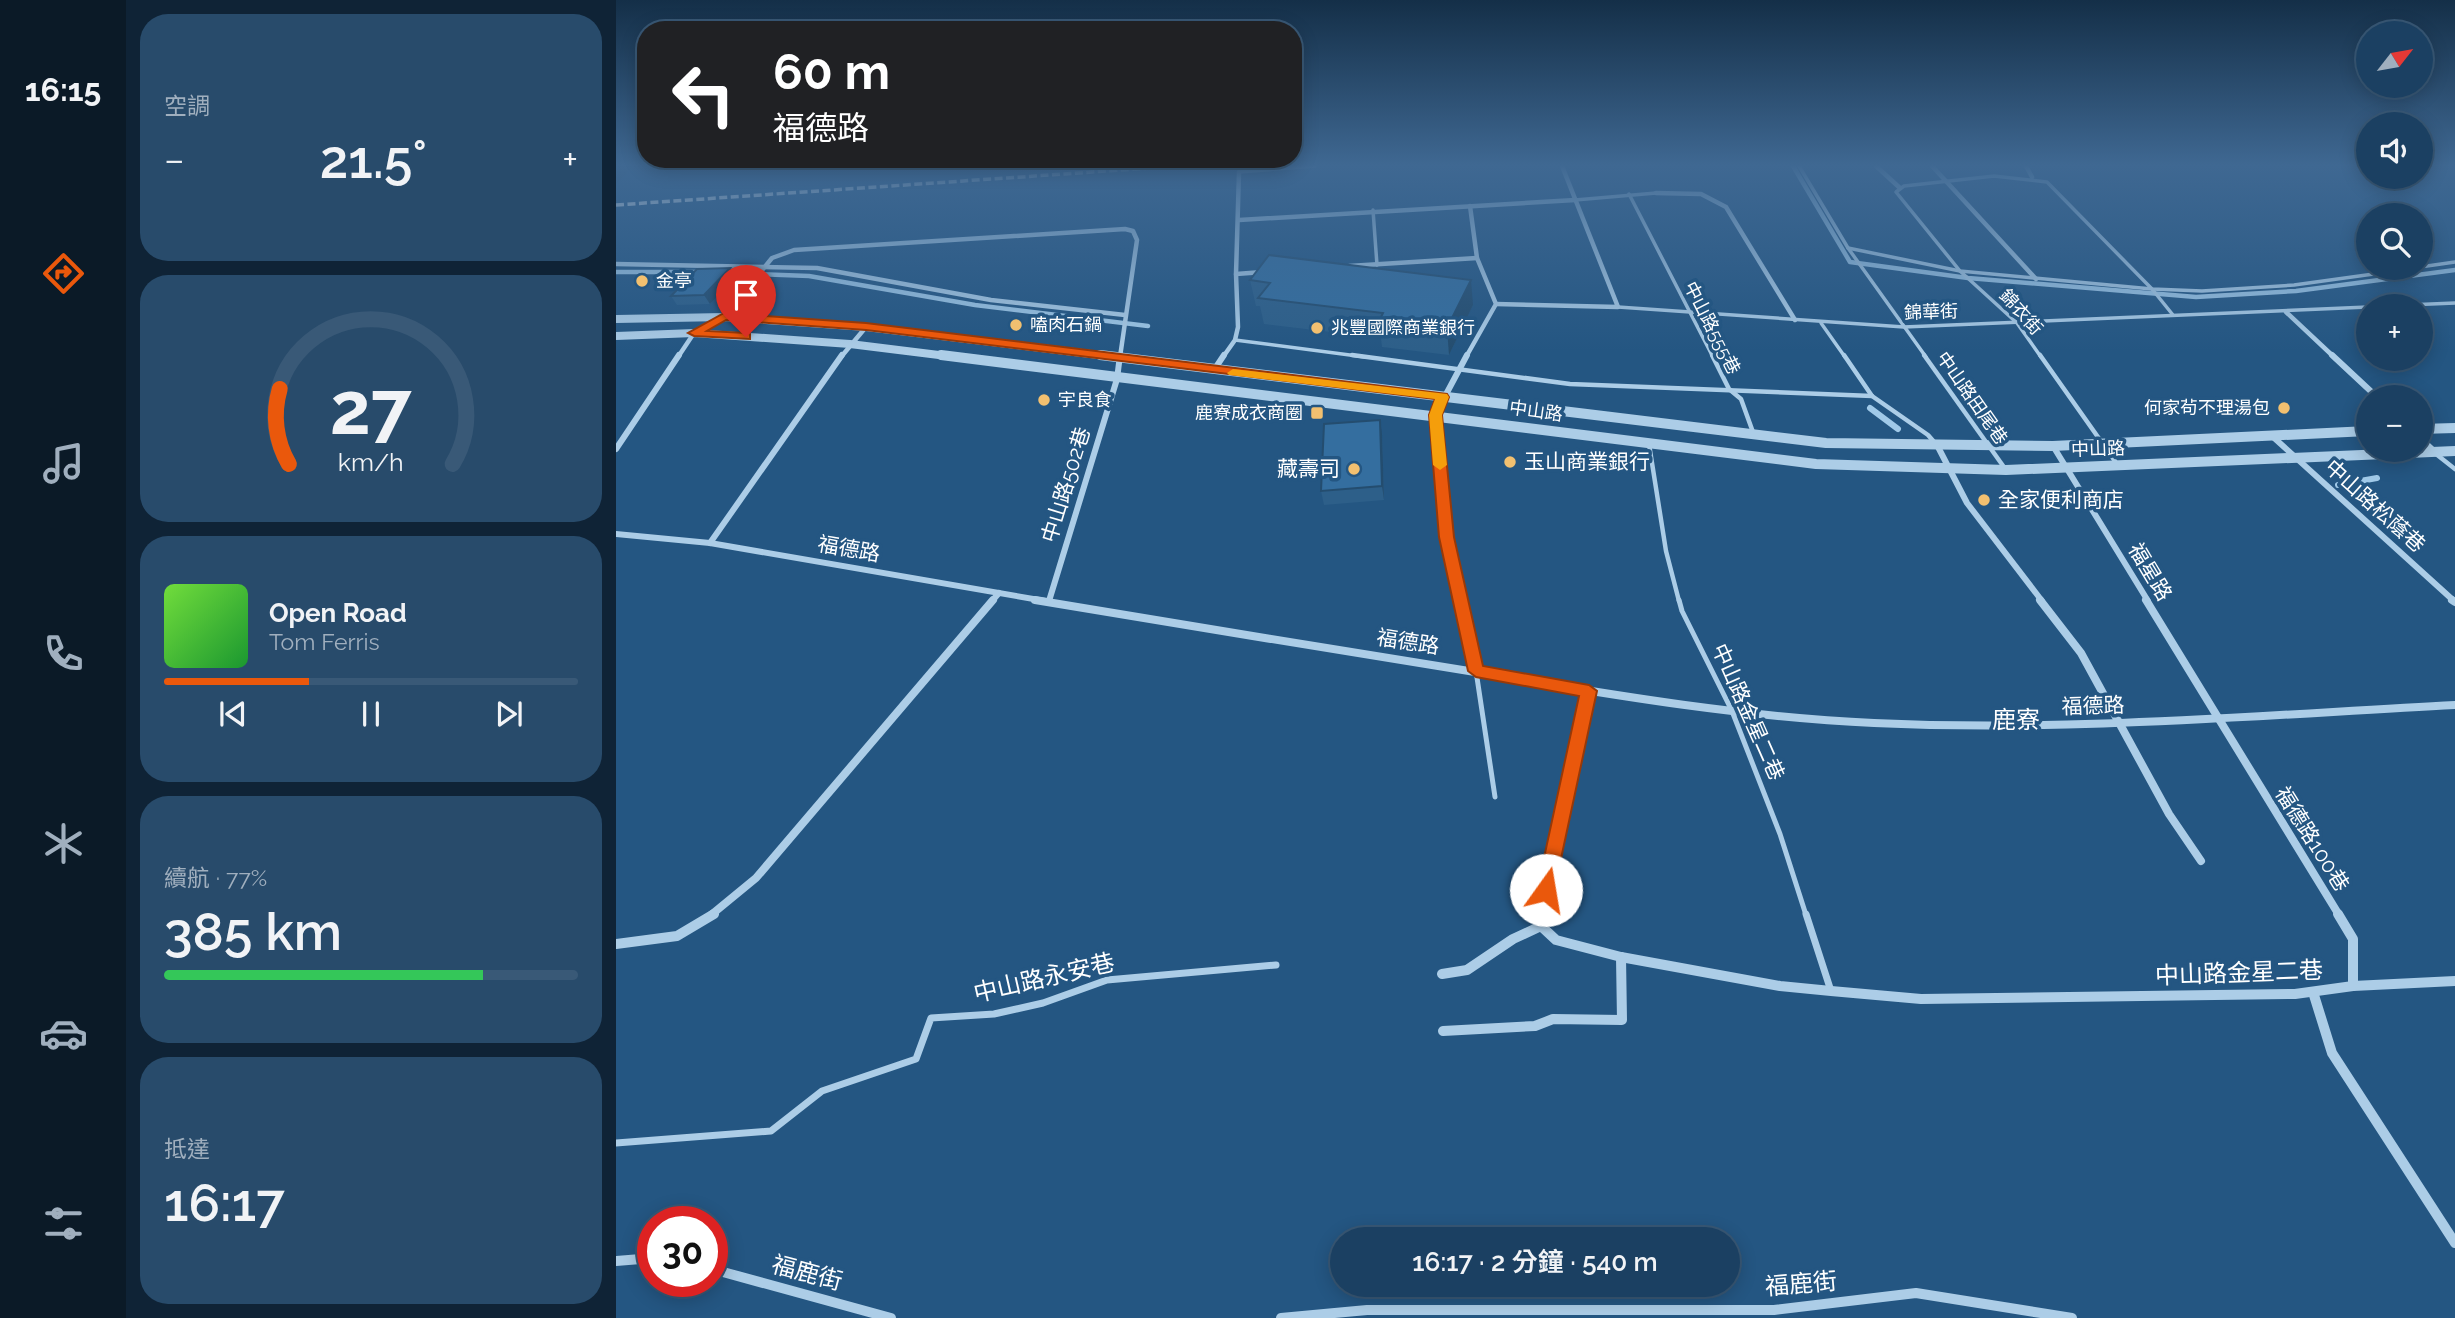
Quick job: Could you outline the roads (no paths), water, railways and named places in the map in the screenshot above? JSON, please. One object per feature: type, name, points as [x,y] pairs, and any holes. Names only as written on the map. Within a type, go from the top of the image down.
[{"type":"street","points":[[1214,370],[1236,340],[1239,228]]},
{"type":"street","points":[[1435,415],[1496,304],[1477,258],[1473,228]]},
{"type":"street","points":[[1586,228],[1618,307]]},
{"type":"street","points":[[1739,228],[1796,320]]},
{"type":"street","name":"錦衣街","points":[[1989,228],[2036,279]]},
{"type":"street","name":"中山路502巷","points":[[764,266],[772,258],[794,250],[1125,229],[1133,231],[1137,240],[1117,379],[1049,601]]},
{"type":"street","points":[[1339,267],[1477,258]]},
{"type":"street","points":[[616,264],[817,268],[991,300],[1125,315]]},
{"type":"street","points":[[616,449],[694,333],[724,317],[764,266]]},
{"type":"street","points":[[1236,274],[1275,271]]},
{"type":"street","name":"錦華街","points":[[1496,304],[1618,307]]},
{"type":"street","points":[[2286,312],[2364,385]]},
{"type":"street","name":"中山路","points":[[616,319],[724,317],[866,327],[1826,443],[2053,446],[2356,432]]},
{"type":"street","points":[[710,543],[850,344],[866,327]]},
{"type":"street","name":"中山路","points":[[616,336],[694,333],[850,344],[1816,464],[2006,470],[2455,451]]},
{"type":"street","points":[[2433,429],[2455,428]]},
{"type":"street","name":"中山路松蔭巷","points":[[2272,435],[2455,602]]},
{"type":"street","points":[[1937,445],[1967,503],[2081,653],[2169,814],[2201,861]]},
{"type":"street","name":"福星路","points":[[2053,446],[2216,718]]},
{"type":"street","name":"福德路","points":[[616,534],[710,543],[1589,691],[1732,710],[1870,723],[1959,726],[2117,723],[2455,705]]},
{"type":"street","points":[[616,944],[677,936],[720,910],[756,878],[999,593]]},
{"type":"street","points":[[1442,974],[1467,970],[1513,939],[1541,926],[1542,906],[1589,691]]},
{"type":"street","name":"福德路100巷","points":[[2216,718],[2353,939],[2353,986]]},
{"type":"street","name":"中山路金星二巷","points":[[1541,926],[1556,940],[1621,957],[1780,986],[1921,999],[2312,992],[2353,986],[2455,981]]},
{"type":"street","points":[[1443,1031],[1535,1026],[1553,1018],[1622,1020],[1621,957]]},
{"type":"street","points":[[2312,992],[2332,1053],[2455,1243]]},
{"type":"street","points":[[616,1261],[637,1259]]},
{"type":"street","name":"福鹿街","points":[[728,1273],[891,1318]]},
{"type":"street","name":"福鹿街","points":[[1281,1318],[1367,1310],[1774,1310],[1916,1293],[2072,1318]]},
{"type":"lane","points":[[1374,228],[1377,265]]},
{"type":"lane","name":"中山路555巷","points":[[1646,228],[1729,389],[1741,399],[1754,435]]},
{"type":"lane","name":"中山路田尾巷","points":[[1836,228],[2006,470]]},
{"type":"lane","name":"錦衣街","points":[[1924,228],[1959,271],[2017,323],[2118,466]]},
{"type":"lane","points":[[2092,228],[2152,289],[2173,315]]},
{"type":"lane","points":[[1848,248],[1959,271],[2152,289],[2202,291],[2294,285],[2356,276]]},
{"type":"lane","points":[[2433,265],[2455,262]]},
{"type":"lane","points":[[2433,304],[2455,303]]},
{"type":"lane","name":"錦華街","points":[[1618,307],[1905,327],[2356,308]]},
{"type":"lane","points":[[1821,323],[1872,396],[1928,435],[1937,445]]},
{"type":"lane","points":[[1236,340],[1570,384],[1872,396]]},
{"type":"lane","points":[[1435,415],[1447,537],[1476,671],[1495,797]]},
{"type":"lane","name":"中山路金星二巷","points":[[1649,444],[1666,551],[1682,611],[1732,710],[1780,834],[1831,991]]},
{"type":"lane","points":[[2435,452],[2455,469]]},
{"type":"lane","name":"中山路永安巷","points":[[616,1143],[771,1131],[822,1091],[916,1059],[931,1018],[994,1014],[1043,1003],[1107,980],[1276,965]]},
{"type":"waterway","points":[[1830,228],[1850,262],[1968,278],[2196,297],[2296,291],[2455,270]]},
{"type":"waterway","points":[[616,272],[703,272]]},
{"type":"waterway","points":[[726,273],[809,276],[975,305],[1148,326]]},
{"type":"waterway","points":[[1870,408],[1898,429]]},
{"type":"waterway","points":[[2338,485],[2377,478]]},
{"type":"place","name":"金亭","points":[[642,281]]},
{"type":"place","name":"嗑肉石鍋","points":[[1016,325]]},
{"type":"place","name":"兆豐國際商業銀行","points":[[1317,328]]},
{"type":"place","name":"宇良食","points":[[1044,400]]},
{"type":"place","name":"何家茍不理湯包","points":[[2284,408]]},
{"type":"place","name":"鹿寮成衣商圈","points":[[1317,413]]},
{"type":"place","name":"玉山商業銀行","points":[[1510,462]]},
{"type":"place","name":"藏壽司","points":[[1354,469]]},
{"type":"place","name":"全家便利商店","points":[[1984,500]]},
{"type":"district","name":"鹿寮","points":[[2016,720]]}]
